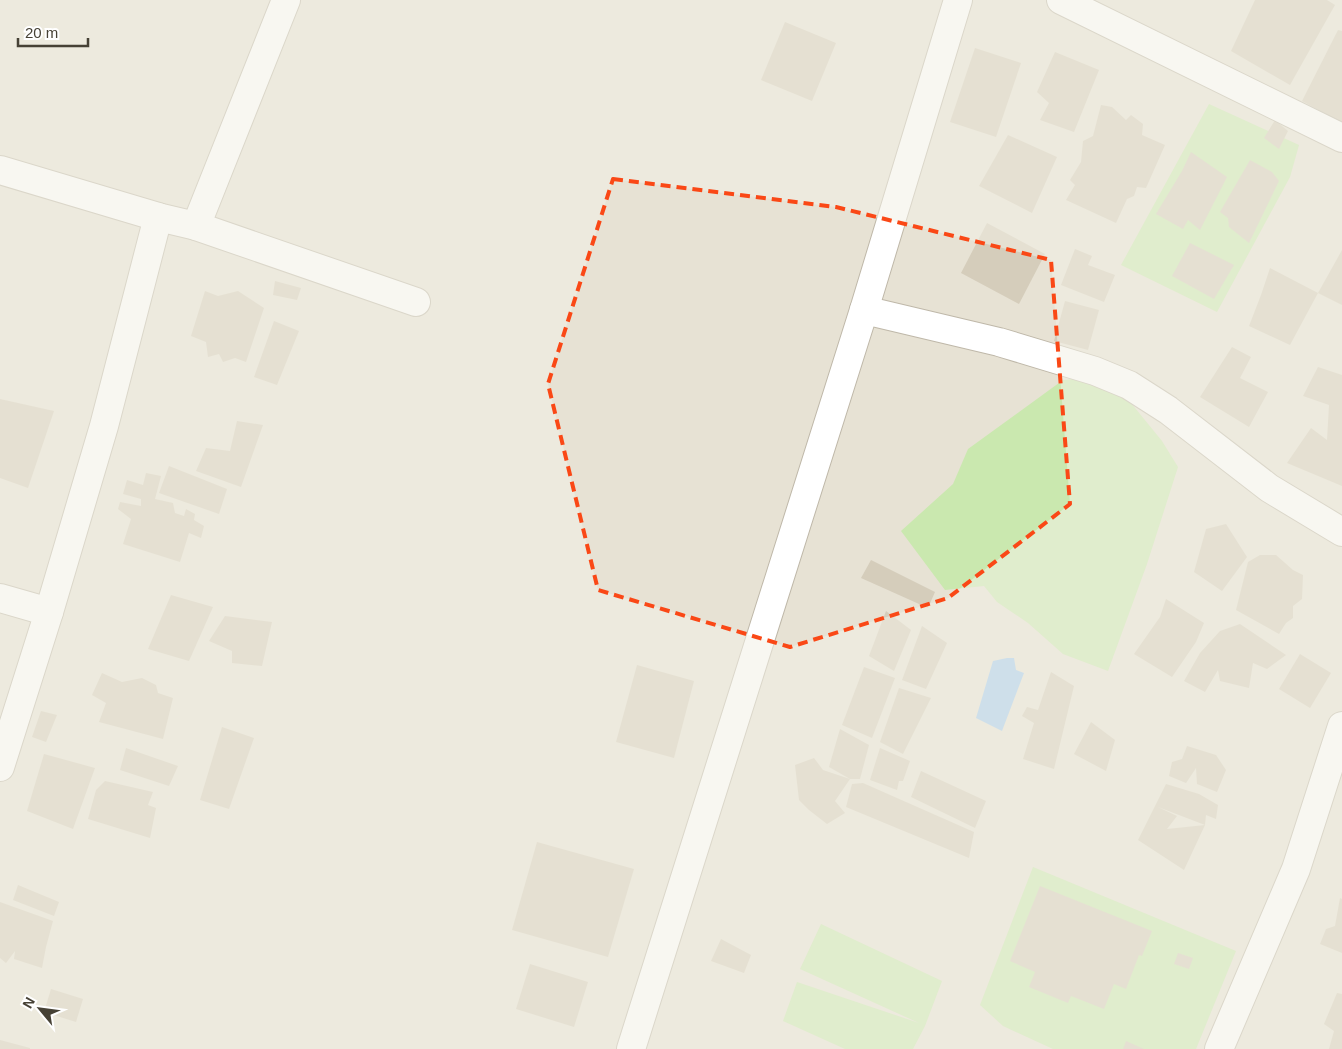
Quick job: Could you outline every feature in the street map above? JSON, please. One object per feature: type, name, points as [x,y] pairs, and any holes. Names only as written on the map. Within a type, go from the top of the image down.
[{"type":"street","points":[[196,226],[286,0]]},
{"type":"street","points":[[632,1049],[864,310],[958,0]]},
{"type":"street","points":[[1061,0],[1342,138]]},
{"type":"street","points":[[0,170],[158,217],[196,226],[416,302]]},
{"type":"street","points":[[0,767],[49,612],[104,426],[158,217]]},
{"type":"street","points":[[864,310],[999,342],[1094,370],[1129,385],[1168,410],[1269,488],[1342,532]]},
{"type":"street","points":[[0,598],[49,612]]},
{"type":"street","points":[[1219,1049],[1296,869],[1342,726]]},
{"type":"highlighted area","points":[[613,179],[836,207],[1051,260],[1070,504],[948,598],[790,647],[598,590],[548,384]]},
{"type":"shaded area","points":[[0,0],[1342,0],[1342,1049],[0,1049]]},
{"type":"green space","points":[[1209,104],[1299,145],[1290,177],[1217,312],[1121,265]]},
{"type":"green space","points":[[1109,376],[1162,441],[1178,467],[1147,564],[1108,671],[1063,654],[1028,623],[997,602],[984,586],[945,590],[901,531],[953,484],[968,449],[1063,380]]},
{"type":"green space","points":[[1033,867],[1236,951],[1196,1049],[1053,1049],[1003,1026],[980,1005]]},
{"type":"green space","points":[[821,924],[942,981],[925,1026],[913,1049],[845,1049],[783,1021],[797,982],[919,1023],[800,969]]},
{"type":"water","points":[[1014,658],[1016,670],[1024,673],[1002,731],[976,718],[993,661]]},
{"type":"building","points":[[1255,0],[1327,0],[1335,5],[1290,85],[1231,51]]},
{"type":"building","points":[[785,22],[836,43],[812,101],[761,80]]},
{"type":"building","points":[[1338,30],[1342,31],[1342,123],[1302,101]]},
{"type":"building","points":[[975,48],[1021,63],[996,137],[950,122]]},
{"type":"building","points":[[1055,52],[1099,70],[1074,132],[1040,120],[1049,103],[1037,92]]},
{"type":"building","points":[[1101,105],[1112,107],[1126,120],[1131,115],[1143,124],[1142,135],[1165,145],[1146,188],[1137,187],[1134,196],[1127,199],[1116,223],[1066,200],[1075,185],[1070,180],[1081,162],[1083,141],[1093,136]]},
{"type":"building","points":[[1275,120],[1288,131],[1279,149],[1264,138]]},
{"type":"building","points":[[1008,135],[1057,157],[1032,213],[979,186]]},
{"type":"building","points":[[1191,152],[1227,177],[1200,230],[1188,220],[1183,229],[1156,214],[1182,171]]},
{"type":"building","points":[[1250,160],[1272,172],[1279,181],[1249,243],[1229,227],[1228,218],[1220,212]]},
{"type":"building","points":[[987,223],[1045,254],[1019,304],[961,273]]},
{"type":"building","points":[[1190,243],[1234,265],[1214,299],[1172,276]]},
{"type":"building","points":[[1075,249],[1092,256],[1088,265],[1115,275],[1104,302],[1061,285]]},
{"type":"building","points":[[1342,250],[1342,305],[1318,293]]},
{"type":"building","points":[[1270,268],[1318,293],[1290,345],[1249,326]]},
{"type":"building","points":[[275,281],[301,288],[297,300],[273,295]]},
{"type":"building","points":[[205,291],[218,296],[238,291],[264,308],[246,362],[235,358],[223,362],[219,354],[208,357],[206,342],[191,336]]},
{"type":"building","points":[[1065,301],[1099,310],[1088,350],[1054,341]]},
{"type":"building","points":[[274,321],[299,331],[277,385],[254,377]]},
{"type":"building","points":[[1232,347],[1251,357],[1240,378],[1268,392],[1249,427],[1200,397]]},
{"type":"building","points":[[1318,367],[1342,375],[1342,486],[1287,463],[1311,428],[1327,440],[1329,405],[1303,396]]},
{"type":"building","points":[[0,399],[54,411],[28,488],[0,478]]},
{"type":"building","points":[[237,421],[263,425],[241,487],[196,471],[206,448],[230,451]]},
{"type":"building","points":[[169,466],[227,489],[219,514],[159,493]]},
{"type":"building","points":[[146,473],[161,476],[155,499],[173,503],[175,513],[184,516],[186,509],[195,514],[194,520],[204,526],[201,538],[189,533],[180,562],[123,544],[131,519],[118,509],[120,502],[141,506],[141,499],[123,494],[127,480],[143,485]]},
{"type":"building","points":[[1226,524],[1247,557],[1222,591],[1194,572],[1206,529]]},
{"type":"building","points":[[1260,555],[1276,555],[1293,570],[1303,575],[1302,599],[1293,606],[1293,618],[1286,623],[1279,634],[1236,610],[1248,562]]},
{"type":"building","points":[[871,560],[935,592],[928,608],[861,578]]},
{"type":"building","points":[[171,595],[213,607],[189,661],[148,649]]},
{"type":"building","points":[[1166,599],[1204,623],[1196,642],[1172,677],[1134,654],[1160,617]]},
{"type":"building","points":[[886,611],[911,630],[894,671],[869,656]]},
{"type":"building","points":[[225,616],[272,622],[262,666],[232,663],[232,651],[209,641]]},
{"type":"building","points":[[1240,624],[1286,655],[1267,669],[1253,663],[1249,688],[1220,681],[1218,670],[1205,692],[1184,681],[1200,653],[1220,631]]},
{"type":"building","points":[[922,626],[947,643],[926,689],[902,680]]},
{"type":"building","points":[[1300,654],[1331,673],[1310,708],[1279,689]]},
{"type":"building","points":[[637,665],[694,681],[674,758],[616,742]]},
{"type":"building","points":[[864,667],[895,678],[872,738],[842,725]]},
{"type":"building","points":[[1051,672],[1074,686],[1054,769],[1023,759],[1034,723],[1022,716],[1027,707],[1038,710]]},
{"type":"building","points":[[102,673],[122,682],[142,678],[156,685],[158,693],[173,698],[163,739],[99,722],[106,703],[92,695]]},
{"type":"building","points":[[899,688],[931,698],[903,754],[880,742]]},
{"type":"building","points":[[41,711],[57,715],[46,742],[32,737]]},
{"type":"building","points":[[1091,722],[1115,740],[1106,771],[1074,754]]},
{"type":"building","points":[[222,727],[254,738],[229,809],[200,800]]},
{"type":"building","points":[[840,729],[869,745],[860,779],[850,779],[829,767]]},
{"type":"building","points":[[1187,746],[1216,755],[1226,770],[1217,792],[1197,784],[1196,768],[1186,783],[1169,776],[1172,762],[1182,759]]},
{"type":"building","points":[[126,748],[178,766],[169,786],[120,770]]},
{"type":"building","points":[[880,748],[910,761],[903,781],[899,781],[897,790],[870,780]]},
{"type":"building","points":[[44,754],[95,768],[73,829],[27,811]]},
{"type":"building","points":[[814,758],[823,770],[850,779],[835,801],[845,813],[827,824],[799,800],[795,765]]},
{"type":"building","points":[[921,771],[986,801],[975,828],[911,797]]},
{"type":"building","points":[[105,781],[153,792],[148,805],[156,808],[150,838],[88,819],[96,790]]},
{"type":"building","points":[[863,783],[974,832],[969,858],[846,807],[852,784]]},
{"type":"building","points":[[1166,784],[1199,794],[1218,805],[1216,819],[1206,815],[1205,825],[1184,870],[1138,840]],"holes":[[[1158,807],[1205,825],[1167,829],[1177,816]]]},
{"type":"building","points":[[537,842],[634,869],[608,957],[512,930]]},
{"type":"building","points":[[18,885],[59,902],[54,916],[13,900]]},
{"type":"building","points":[[1040,886],[1152,931],[1142,956],[1139,955],[1126,989],[1114,984],[1104,1009],[1071,996],[1068,1003],[1029,987],[1035,972],[1010,961]]},
{"type":"building","points":[[1340,898],[1342,899],[1342,953],[1320,944],[1326,929],[1335,926]]},
{"type":"building","points":[[0,902],[53,921],[42,968],[14,959],[15,951],[6,963],[0,958]]},
{"type":"building","points":[[721,939],[751,955],[744,973],[711,961]]},
{"type":"building","points":[[1178,953],[1193,958],[1189,969],[1174,964]]},
{"type":"building","points":[[530,964],[588,982],[574,1027],[516,1009]]},
{"type":"building","points":[[51,989],[83,999],[76,1022],[44,1012]]},
{"type":"building","points":[[1337,993],[1342,994],[1342,1049],[1329,1049],[1334,1031],[1324,1024]]},
{"type":"building","points":[[0,1040],[30,1048],[30,1049],[0,1049]]},
{"type":"building","points":[[1126,1041],[1144,1049],[1123,1049]]}]
